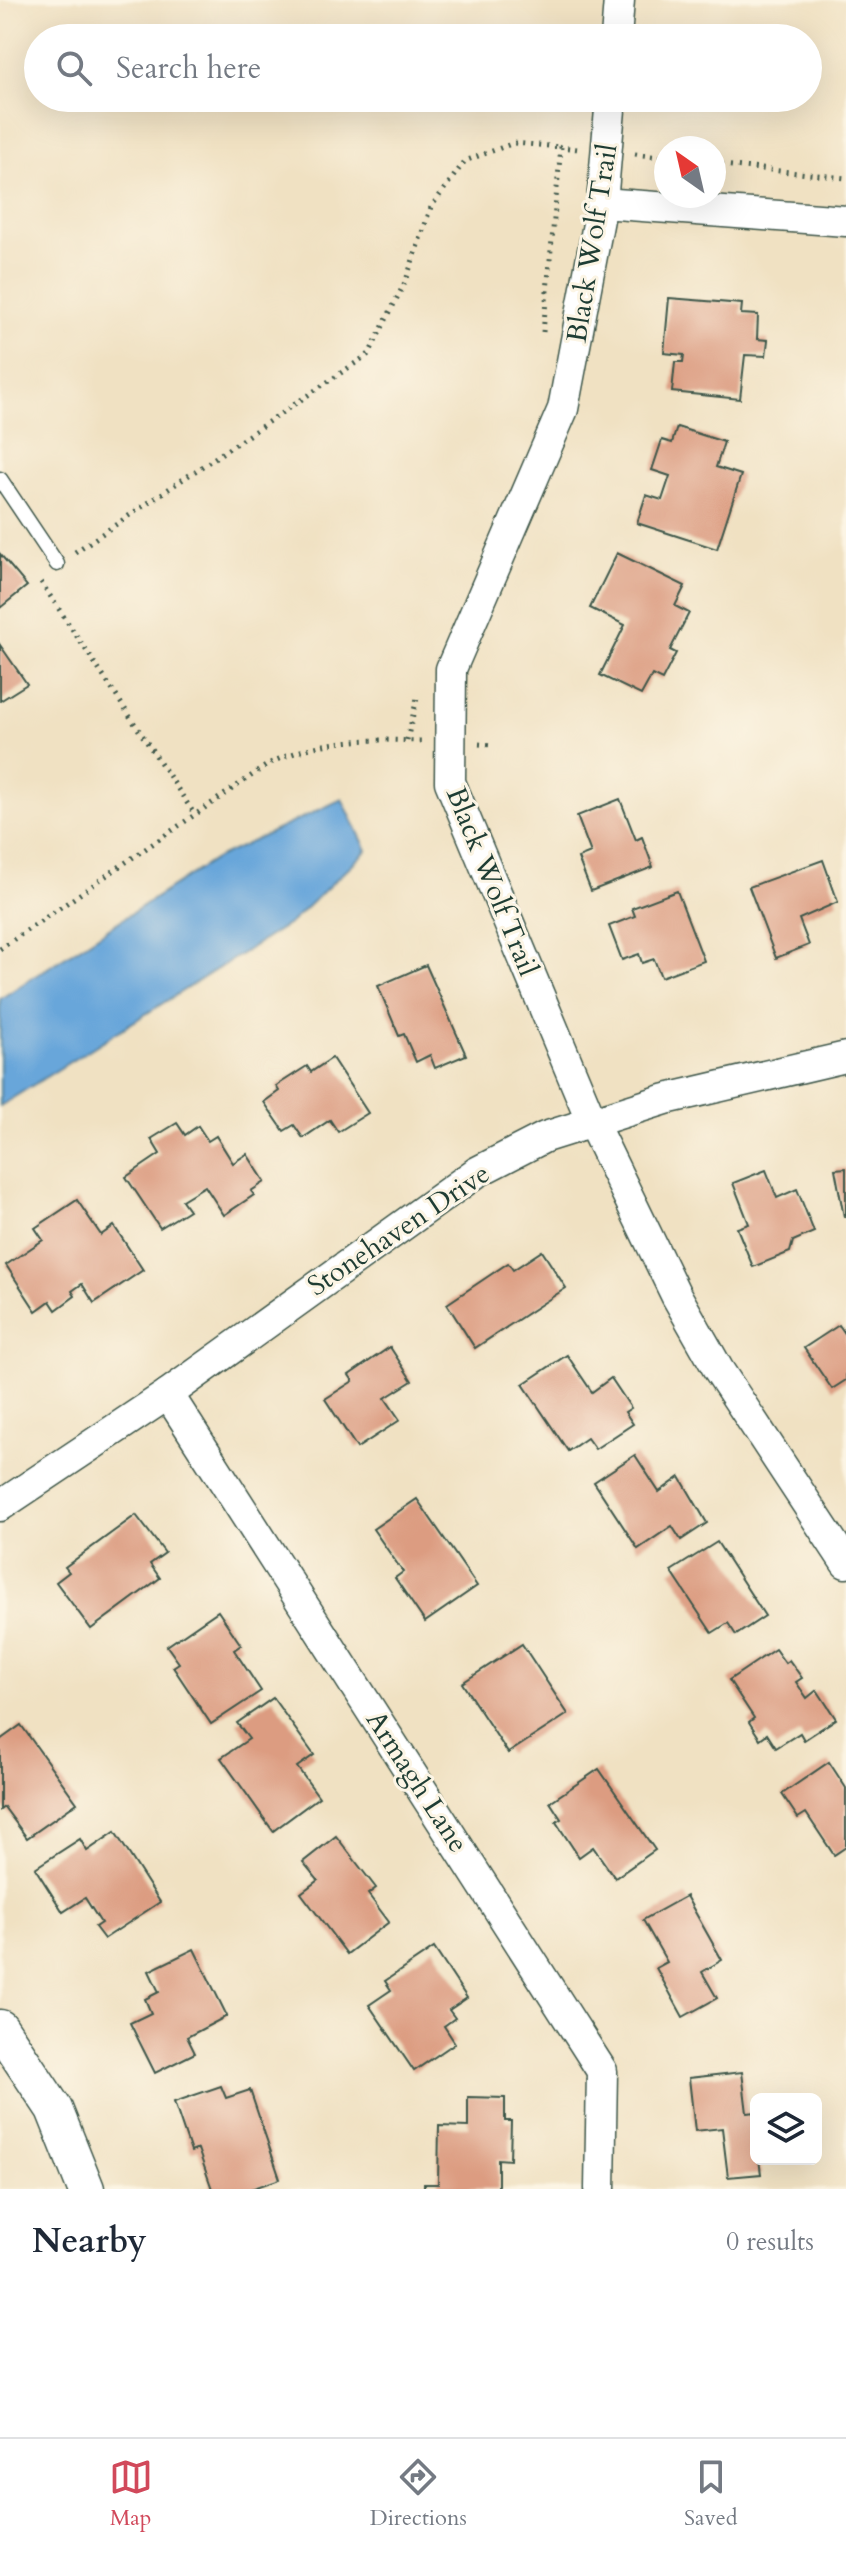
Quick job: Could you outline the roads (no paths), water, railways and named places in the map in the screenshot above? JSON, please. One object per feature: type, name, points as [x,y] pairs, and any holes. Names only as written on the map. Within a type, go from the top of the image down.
[{"type":"street","points":[[617,24],[619,0]]},
{"type":"street","name":"Black Wolf Trail","points":[[610,112],[602,203],[563,409],[451,669],[450,782],[592,1122],[676,1295],[718,1369],[846,1563]]},
{"type":"street","points":[[602,203],[846,221]]},
{"type":"street","name":"Stonehaven Drive","points":[[0,1506],[168,1394],[477,1172],[545,1137],[592,1122],[666,1099],[846,1057]]},
{"type":"street","name":"Armagh Lane","points":[[168,1394],[602,2071],[600,2189]]},
{"type":"street","points":[[0,2028],[54,2109],[86,2189]]},
{"type":"lane","points":[[0,479],[57,564]]},
{"type":"water","points":[[342,799],[367,850],[290,923],[0,1106],[0,999],[215,859]]}]
